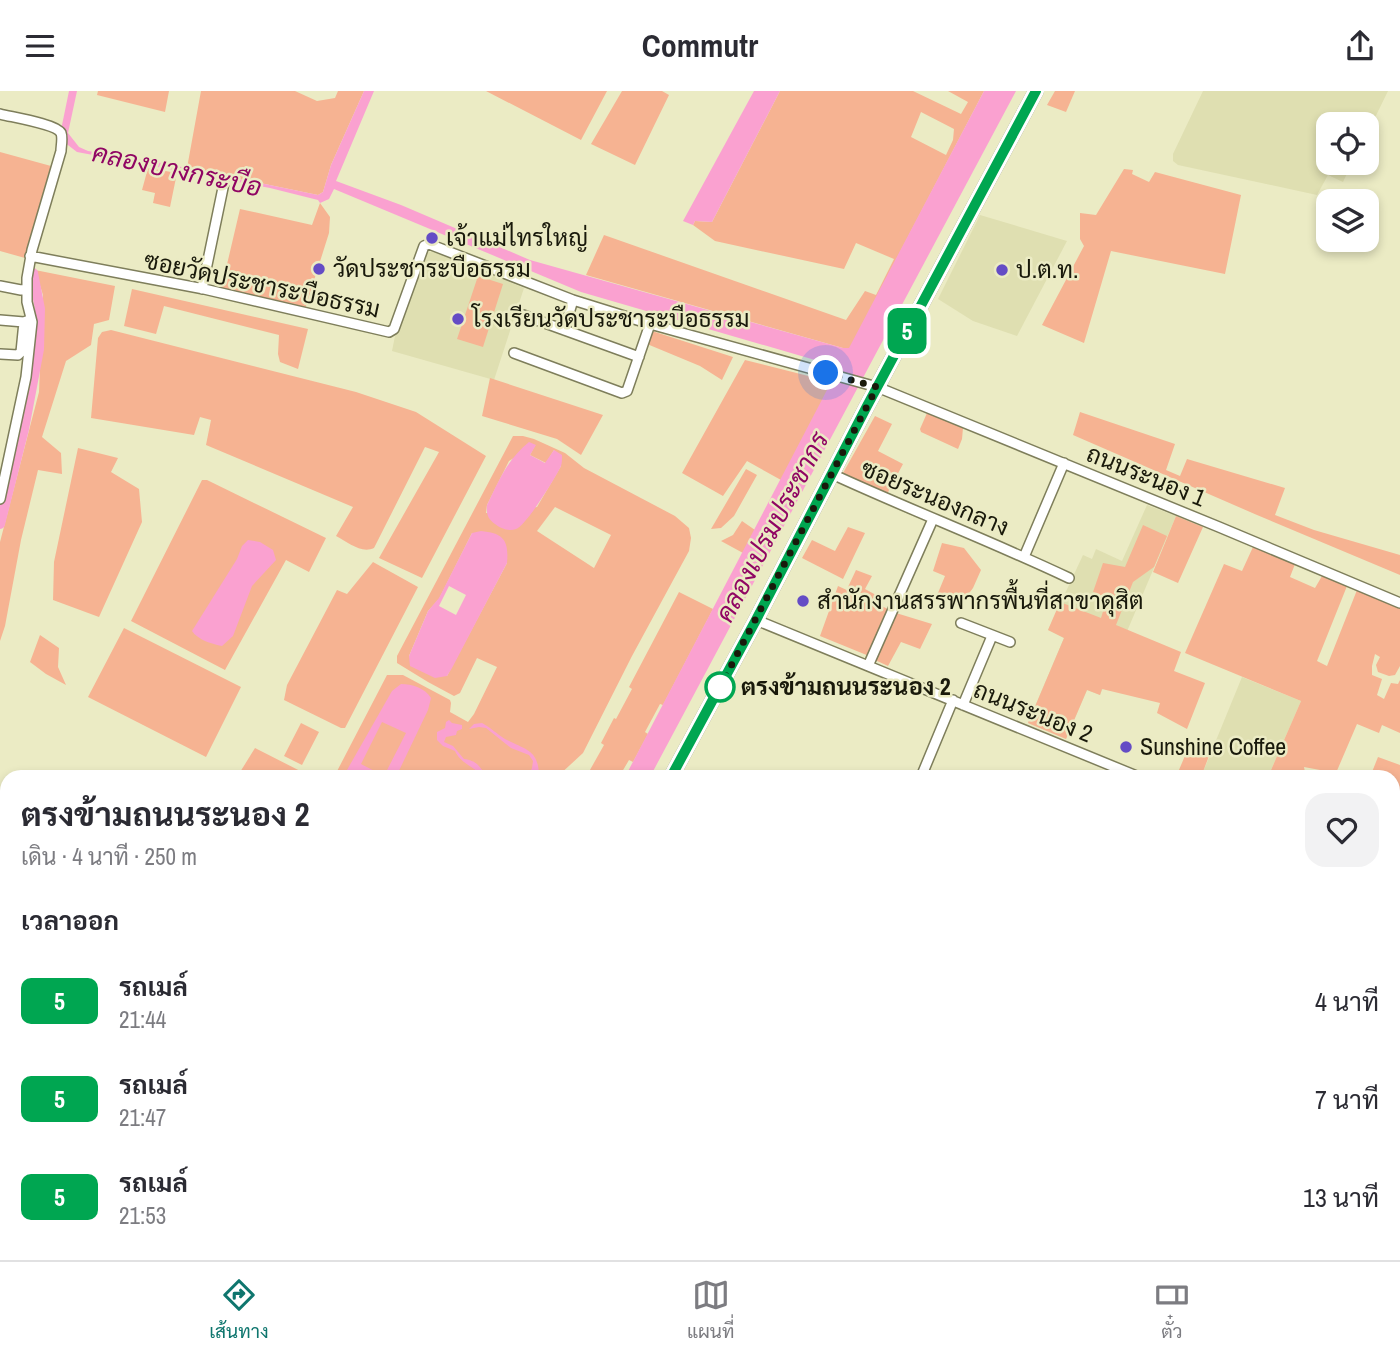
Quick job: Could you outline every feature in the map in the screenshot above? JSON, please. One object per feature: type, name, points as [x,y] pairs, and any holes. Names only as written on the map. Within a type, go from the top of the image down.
[{"type":"main road","points":[[675,770],[832,474],[871,385],[1036,91]]},
{"type":"street","points":[[0,114],[46,125],[61,134],[61,151],[31,253],[27,278],[28,320],[21,352],[18,355],[0,354]]},
{"type":"street","points":[[202,289],[224,183]]},
{"type":"street","name":"ซอยวัดประชาระบือธรรม","points":[[31,253],[389,332],[394,329],[424,246],[429,244],[573,300],[826,373]]},
{"type":"street","points":[[0,286],[27,289]]},
{"type":"street","points":[[564,330],[573,300]]},
{"type":"street","points":[[523,315],[639,357]]},
{"type":"street","points":[[0,320],[32,322],[26,377],[5,460],[0,499]]},
{"type":"street","points":[[514,353],[622,393],[627,391],[650,324]]},
{"type":"street","name":"ถนนระนอง 1","points":[[826,373],[871,385],[1400,603]]},
{"type":"street","name":"ซอยระนองกลาง","points":[[1024,557],[1064,463]]},
{"type":"street","name":"ซอยระนองกลาง","points":[[832,474],[1069,578]]},
{"type":"street","points":[[868,666],[933,519]]},
{"type":"street","name":"ถนนระนอง 2","points":[[756,620],[1122,770]]},
{"type":"street","points":[[961,623],[1010,642]]},
{"type":"street","points":[[963,705],[992,636]]},
{"type":"street","points":[[923,770],[953,700]]},
{"type":"shaded area","points":[[98,91],[169,91],[165,112],[97,95]]},
{"type":"shaded area","points":[[201,91],[295,91],[317,101],[335,98],[338,91],[364,91],[331,165],[323,192],[318,195],[187,168]]},
{"type":"shaded area","points":[[486,91],[607,91],[581,140]]},
{"type":"shaded area","points":[[622,91],[662,91],[669,95],[635,165],[591,144]]},
{"type":"shaded area","points":[[780,91],[913,91],[961,114],[968,102],[948,91],[984,91],[850,348],[586,275],[604,235],[846,320],[865,291],[876,295],[894,259],[856,243],[844,269],[715,241],[693,225],[695,221],[712,222]],"holes":[[[921,112],[954,129],[953,140],[946,155],[911,137]]]},
{"type":"shaded area","points":[[1055,91],[1075,91],[1066,112],[1047,105]]},
{"type":"shaded area","points":[[1203,91],[1388,91],[1378,112],[1316,112],[1316,175],[1328,175],[1320,189],[1316,189],[1316,195],[1178,165],[1173,161],[1173,154]]},
{"type":"shaded area","points":[[0,152],[51,166],[25,258],[0,251]]},
{"type":"shaded area","points":[[148,168],[177,173],[170,207],[153,203],[155,193],[142,190]]},
{"type":"shaded area","points":[[1124,169],[1133,170],[1132,174],[1149,182],[1155,172],[1241,195],[1225,274],[1111,251],[1084,343],[1042,325],[1084,246],[1080,239],[1080,213],[1096,215]]},
{"type":"shaded area","points":[[1328,175],[1346,175],[1343,182]]},
{"type":"shaded area","points":[[320,203],[330,217],[329,233],[305,309],[221,290],[240,209],[312,225]]},
{"type":"shaded area","name":"ป.ต.ท.","points":[[980,215],[1067,241],[1017,336],[973,321],[938,299]]},
{"type":"shaded area","name":"โรงเรียนวัดประชาระบือธรรม","points":[[433,251],[524,288],[494,380],[392,351],[425,253]]},
{"type":"shaded area","points":[[35,270],[115,286],[109,320],[94,324],[91,345],[66,361],[42,437],[61,453],[62,474],[38,470],[0,641],[0,542],[39,392],[43,295]]},
{"type":"shaded area","points":[[478,276],[503,284],[483,347],[457,339]]},
{"type":"shaded area","points":[[132,289],[308,329],[298,369],[280,362],[279,335],[164,306],[156,334],[124,326]]},
{"type":"shaded area","points":[[111,330],[356,392],[416,412],[486,456],[422,578],[379,558],[439,452],[425,447],[374,548],[359,548],[336,536],[353,507],[206,445],[211,420],[200,417],[194,435],[91,418],[98,338],[102,332]]},
{"type":"shaded area","points":[[652,331],[733,357],[722,380],[700,366],[647,344]]},
{"type":"shaded area","points":[[745,360],[832,382],[781,480],[747,461],[723,496],[682,473]]},
{"type":"shaded area","points":[[490,378],[603,415],[581,455],[557,439],[482,416]]},
{"type":"shaded area","points":[[1080,412],[1175,444],[1166,470],[1180,476],[1187,459],[1285,488],[1275,515],[1314,530],[1400,555],[1400,575],[1073,435]]},
{"type":"shaded area","points":[[927,413],[963,428],[958,449],[921,432]]},
{"type":"shaded area","points":[[875,416],[892,424],[878,451],[903,464],[887,494],[843,473]]},
{"type":"shaded area","points":[[513,436],[534,439],[565,453],[584,468],[675,516],[689,528],[689,551],[583,753],[565,770],[338,770],[387,675],[403,675],[450,700],[450,712],[468,722],[497,667],[477,658],[460,693],[454,696],[397,663],[397,656]],"holes":[[[535,445],[530,455],[546,463],[554,450],[561,466],[537,507],[486,513],[487,505],[509,461]],[[555,507],[611,535],[594,568],[537,531]],[[472,533],[507,563],[447,676],[409,656],[428,611],[439,599]]]},
{"type":"shaded area","points":[[78,448],[118,458],[111,472],[139,489],[142,522],[99,617],[53,600],[54,562]]},
{"type":"shaded area","points":[[746,469],[757,475],[734,516],[721,528],[711,529]]},
{"type":"shaded area","points":[[202,480],[207,480],[326,538],[309,572],[286,560],[225,670],[131,621]]},
{"type":"shaded area","points":[[1147,505],[1176,516],[1100,695],[1087,690],[1066,739],[1028,723],[1064,638],[1048,630],[1083,555],[1092,559],[1096,549],[1122,561]]},
{"type":"shaded area","points":[[1176,516],[1203,527],[1178,583],[1153,572]]},
{"type":"shaded area","points":[[742,521],[755,530],[743,553],[721,541],[733,535]]},
{"type":"shaded area","points":[[1143,525],[1167,536],[1154,567],[1133,582],[1116,625],[1181,652],[1174,671],[1205,683],[1187,729],[1157,713],[1160,703],[1102,689],[1100,695],[1087,690],[1066,739],[1028,723],[1064,638],[1048,630],[1060,602],[1101,618],[1107,598],[1093,592],[1103,563],[1125,567]]},
{"type":"shaded area","points":[[848,527],[865,533],[843,579],[802,558],[812,540],[835,551]]},
{"type":"shaded area","points":[[942,543],[964,548],[981,570],[964,600],[938,593],[945,576],[933,571]]},
{"type":"shaded area","points":[[1253,547],[1295,564],[1290,577],[1315,588],[1322,576],[1347,586],[1317,661],[1327,666],[1357,590],[1400,608],[1400,666],[1395,675],[1378,672],[1376,665],[1380,657],[1375,654],[1372,675],[1382,679],[1377,695],[1384,699],[1391,683],[1398,684],[1400,680],[1400,733],[1382,725],[1379,733],[1357,724],[1337,770],[1304,767],[1305,770],[1271,770],[1301,701],[1185,653],[1224,564],[1242,571]]},
{"type":"shaded area","points":[[373,562],[418,587],[345,728],[341,728],[284,700],[287,685],[337,590],[347,594]]},
{"type":"shaded area","points":[[856,570],[872,576],[865,589],[876,595],[873,599],[848,587]]},
{"type":"shaded area","points":[[838,586],[888,609],[869,656],[820,636]]},
{"type":"shaded area","points":[[679,592],[713,609],[663,705],[660,704],[645,732],[648,734],[633,762],[629,760],[623,770],[590,770],[604,745],[601,743],[632,689],[629,687]]},
{"type":"shaded area","points":[[896,613],[932,624],[920,649],[901,642],[888,666],[875,660]]},
{"type":"shaded area","points":[[124,628],[241,687],[206,757],[88,697]]},
{"type":"shaded area","points":[[40,635],[59,648],[58,667],[66,685],[30,662]]},
{"type":"shaded area","points":[[1242,677],[1301,701],[1271,770],[1204,770]]},
{"type":"shaded area","points":[[301,723],[319,732],[302,765],[284,756]]},
{"type":"shaded area","points":[[255,748],[298,770],[241,770]]},
{"type":"shaded area","points":[[1187,751],[1209,756],[1204,770],[1179,770]]},
{"type":"shaded area","points":[[1378,757],[1400,765],[1400,770],[1373,770]]},
{"type":"water","points":[[69,91],[77,91],[68,133],[79,147],[88,151],[162,163],[318,195],[323,192],[331,165],[364,91],[374,91],[336,181],[401,205],[530,260],[849,348],[984,91],[1016,91],[654,770],[629,770],[839,367],[581,292],[334,189],[329,199],[320,203],[318,200],[270,188],[77,152],[64,142],[61,130]]},
{"type":"water","points":[[754,91],[780,91],[712,222],[695,221],[693,225],[683,221]]},
{"type":"water","points":[[529,442],[536,445],[530,455],[545,463],[554,450],[562,455],[561,465],[521,526],[505,529],[489,518],[487,505],[509,463]]},
{"type":"water","points":[[481,531],[500,536],[506,544],[507,563],[447,676],[435,678],[410,666],[409,656],[428,611],[439,598],[472,533]],"holes":[[[449,586],[466,595],[456,615],[439,606]]]},
{"type":"water","points":[[248,540],[260,542],[273,550],[276,560],[252,586],[233,636],[222,646],[206,641],[192,631]]},
{"type":"water","points":[[401,684],[409,685],[422,689],[431,698],[399,770],[387,770],[406,733],[382,722],[361,764],[372,770],[347,770],[392,691]]},
{"type":"water","points":[[449,720],[462,725],[462,729],[457,731],[456,735],[446,737],[444,742],[453,746],[464,759],[476,763],[482,770],[476,770],[455,751],[437,740],[437,732],[445,728]]},
{"type":"water","points":[[482,723],[505,739],[525,748],[534,756],[538,770],[531,770],[533,761],[529,755],[511,748],[486,728],[469,729],[474,724]]},
{"type":"waterway","points":[[0,524],[24,429],[39,349],[40,309],[33,273]]},
{"type":"bus line","name":"5","points":[[675,770],[1036,91]]},
{"type":"place","name":"เจ้าแม่ไทรใหญ่","points":[[432,238]]},
{"type":"place","name":"วัดประชาระบือธรรม","points":[[319,269]]},
{"type":"place","name":"ป.ต.ท.","points":[[1002,270]]},
{"type":"place","name":"โรงเรียนวัดประชาระบือธรรม","points":[[458,319]]},
{"type":"place","name":"สำนักงานสรรพากรพื้นที่สาขาดุสิต","points":[[803,601]]},
{"type":"place","name":"ตรงข้ามถนนระนอง 2","points":[[720,687]]},
{"type":"place","name":"Sunshine Coffee","points":[[1126,747]]},
{"type":"route","points":[[720,687],[877,387],[826,373]]},
{"type":"water label","name":"คลองบางกระบือ","points":[[177,170]]},
{"type":"water label","name":"คลองเปรมประชากร","points":[[772,527]]}]
